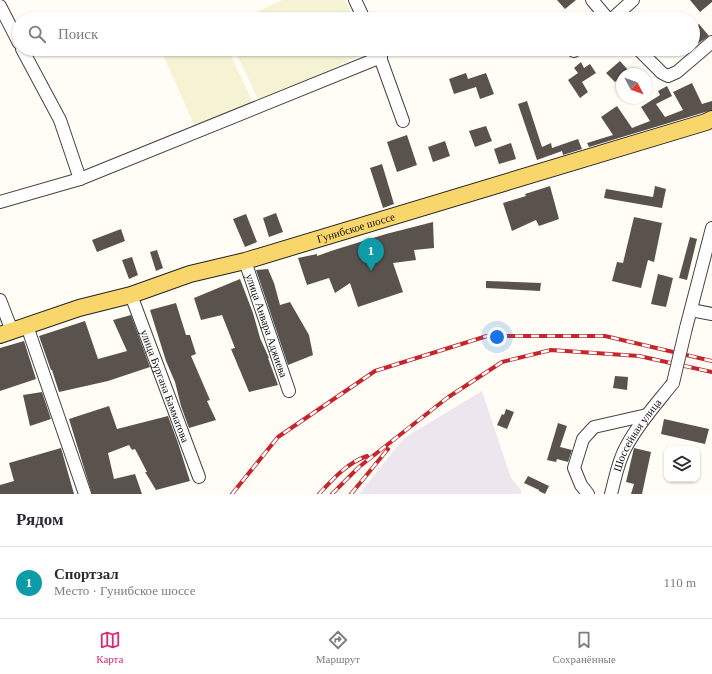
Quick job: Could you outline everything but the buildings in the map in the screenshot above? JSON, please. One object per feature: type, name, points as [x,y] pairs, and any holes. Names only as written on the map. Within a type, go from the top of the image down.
[{"type":"main road","name":"Гунибское шоссе","points":[[6,333],[79,308],[131,295],[190,274],[245,261],[710,120]]},
{"type":"street","points":[[355,0],[361,12]]},
{"type":"street","points":[[592,0],[602,12]]},
{"type":"street","points":[[619,12],[632,0]]},
{"type":"street","points":[[0,6],[12,29]]},
{"type":"street","points":[[700,52],[712,42]]},
{"type":"street","points":[[26,56],[60,120],[80,179]]},
{"type":"street","points":[[0,202],[80,179],[372,56]]},
{"type":"street","points":[[380,56],[403,121]]},
{"type":"street","points":[[645,56],[662,73],[668,76],[677,72],[696,56]]},
{"type":"street","points":[[712,228],[691,310],[712,314]]},
{"type":"street","name":"улица Анвара Аджиева","points":[[245,261],[289,391]]},
{"type":"street","name":"улица Бургана Бамматова","points":[[131,295],[199,477]]},
{"type":"street","points":[[0,300],[6,333]]},
{"type":"street","name":"Шоссейная улица","points":[[611,494],[617,470],[625,448],[647,415],[673,383],[691,310]]},
{"type":"street","points":[[28,326],[85,494]]},
{"type":"street","points":[[588,494],[581,485],[574,468],[583,439],[594,427],[647,415]]},
{"type":"shaded area","points":[[282,0],[345,0],[351,12],[257,12]]},
{"type":"shaded area","points":[[231,56],[254,105],[196,129],[164,57]]},
{"type":"shaded area","points":[[237,56],[359,56],[260,103]]},
{"type":"shaded area","points":[[482,391],[511,478],[521,490],[521,494],[359,494],[404,438]]},
{"type":"railway","points":[[232,494],[278,437],[375,371],[487,336],[605,336],[712,361]]},
{"type":"railway","points":[[332,494],[359,467],[447,398],[502,362],[551,350],[639,356],[712,372]]},
{"type":"railway","points":[[351,494],[388,449]]},
{"type":"railway","points":[[319,494],[347,467],[367,456]]},
{"type":"place","name":"Спортзал","points":[[371,271]]}]
